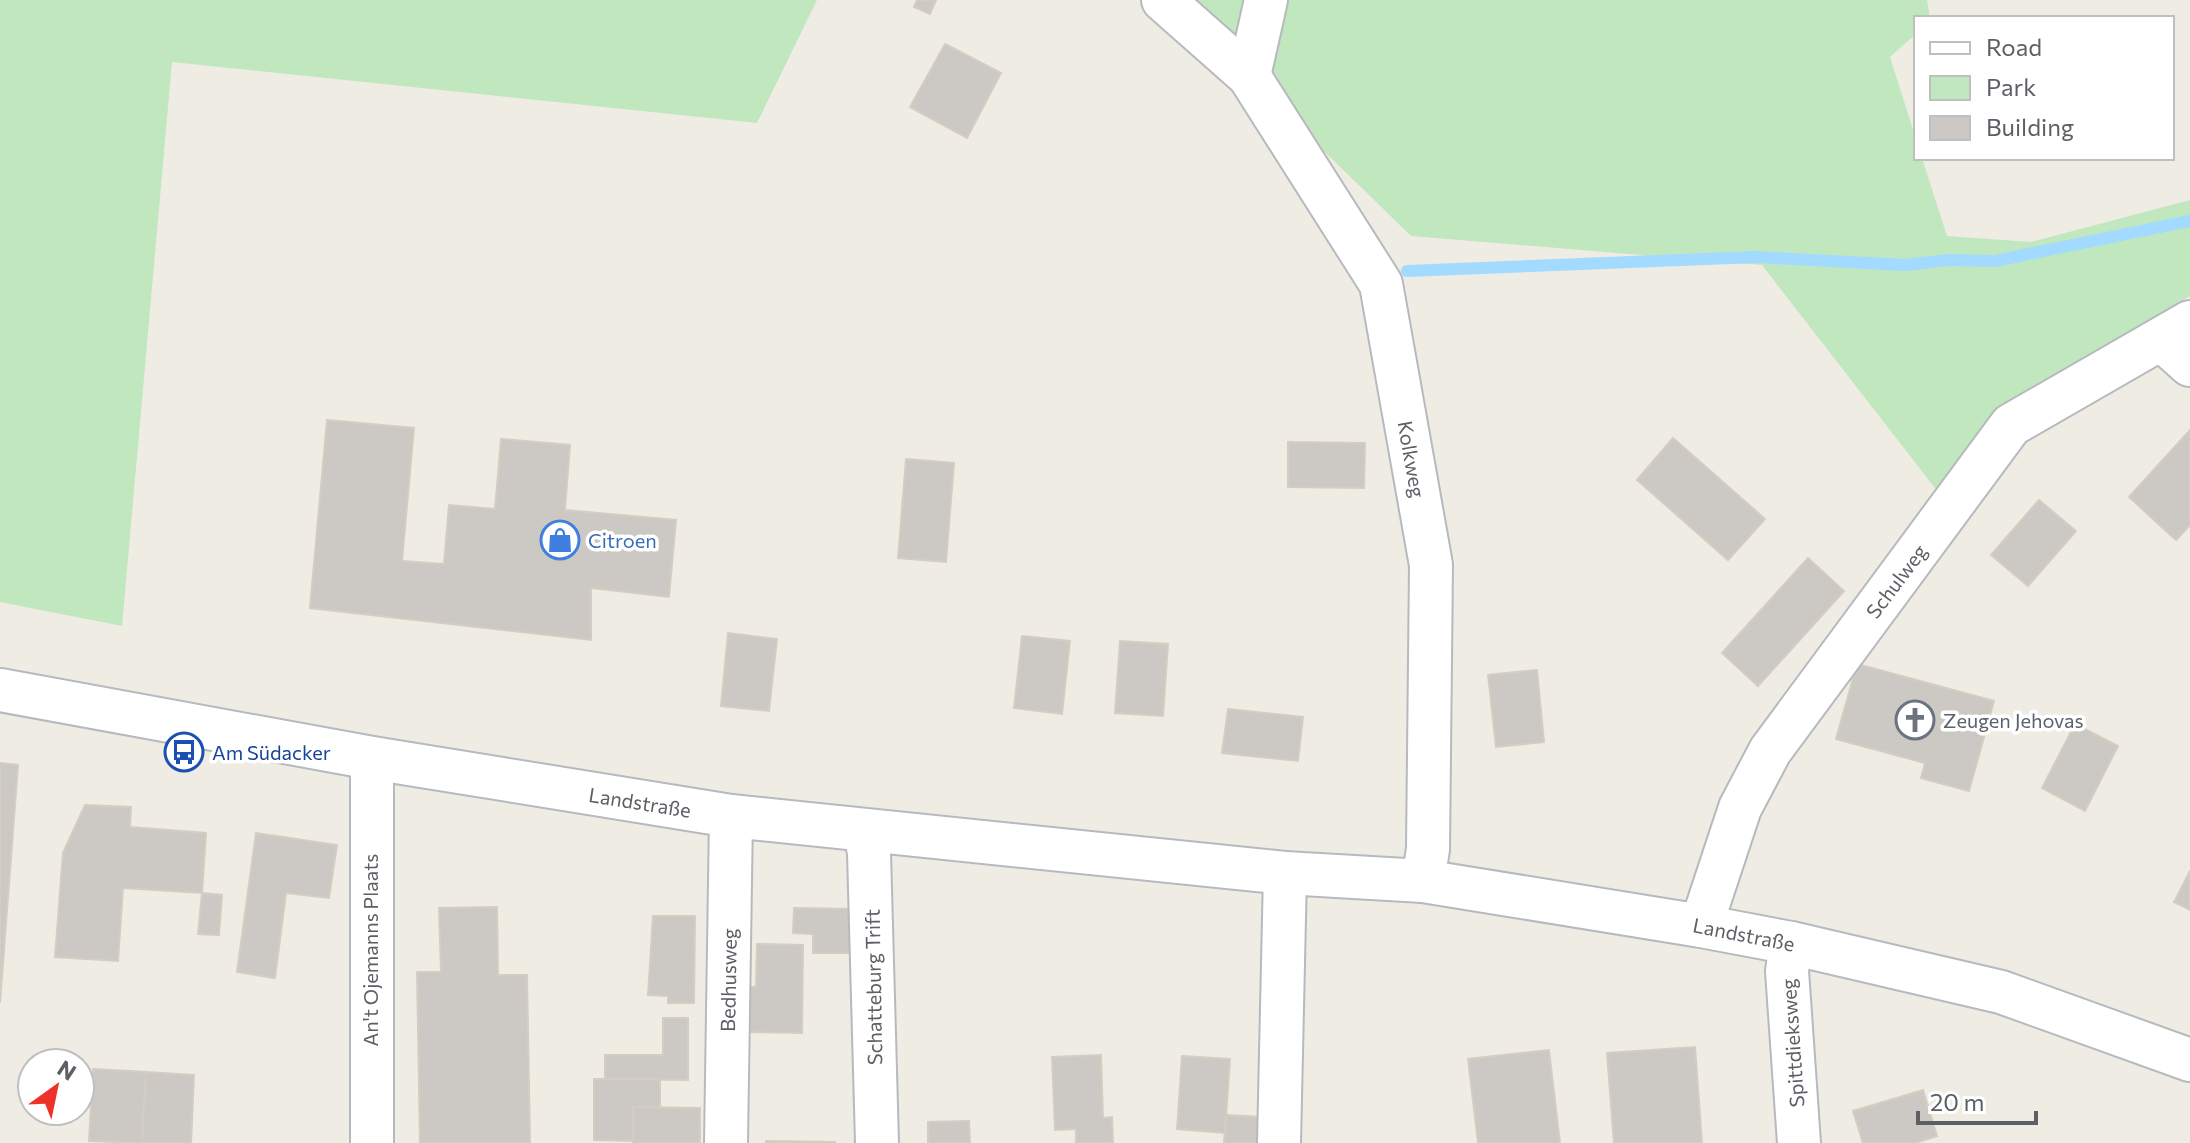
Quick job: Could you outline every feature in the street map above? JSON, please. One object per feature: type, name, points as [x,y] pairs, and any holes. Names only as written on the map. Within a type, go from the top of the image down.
[{"type":"street","name":"Kolkweg","points":[[1163,0],[1249,76],[1381,284],[1431,565],[1428,849],[1423,881]]},
{"type":"street","points":[[1249,76],[1266,0]]},
{"type":"street","name":"Schulweg","points":[[1701,926],[1740,808],[1770,751],[2011,425],[2181,342]]},
{"type":"street","name":"Landstraße","points":[[0,690],[372,758],[731,816],[1285,873],[1423,881],[1701,926],[1791,943],[2001,992],[2190,1060]]},
{"type":"street","name":"An't Ojemanns Plaats","points":[[372,758],[372,1143]]},
{"type":"street","name":"Bedhusweg","points":[[726,1143],[731,816]]},
{"type":"street","name":"Schatteburg Trift","points":[[865,832],[869,853],[877,1143]]},
{"type":"street","points":[[1279,1143],[1285,873]]},
{"type":"street","name":"Spittdieksweg","points":[[1791,943],[1787,971],[1799,1143]]},
{"type":"green space","points":[[0,0],[817,0],[757,123],[172,62],[122,626],[0,602]]},
{"type":"green space","points":[[1169,0],[1927,0],[1930,16],[1914,16],[1914,36],[1890,57],[1914,133],[1914,160],[1923,160],[1947,236],[2031,242],[2190,200],[2190,296],[2006,406],[1938,492],[1762,265],[1411,236]]},
{"type":"building","points":[[917,0],[936,0],[930,14],[914,7]]},
{"type":"building","points":[[945,44],[1001,73],[967,138],[910,107]]},
{"type":"building","name":"Citroen","points":[[327,420],[414,428],[402,561],[444,564],[449,505],[495,509],[501,439],[570,445],[565,510],[676,520],[669,597],[591,588],[591,640],[310,608]]},
{"type":"building","points":[[2190,430],[2190,525],[2176,540],[2129,497]]},
{"type":"building","points":[[1673,438],[1765,519],[1728,560],[1637,480]]},
{"type":"building","points":[[1288,442],[1365,443],[1364,488],[1288,487]]},
{"type":"building","points":[[906,459],[954,463],[946,562],[898,558]]},
{"type":"building","points":[[2039,500],[2076,531],[2028,586],[1991,555]]},
{"type":"building","points":[[1808,558],[1844,591],[1758,686],[1722,653]]},
{"type":"building","points":[[728,633],[777,639],[769,711],[721,706]]},
{"type":"building","points":[[1022,636],[1070,641],[1062,714],[1014,708]]},
{"type":"building","points":[[1120,641],[1168,644],[1163,716],[1115,713]]},
{"type":"building","name":"Zeugen Jehovas","points":[[1857,664],[1994,701],[1969,791],[1921,778],[1925,763],[1836,739]]},
{"type":"building","points":[[1537,670],[1544,742],[1496,747],[1488,675]]},
{"type":"building","points":[[1228,709],[1303,717],[1298,761],[1222,753]]},
{"type":"building","points":[[2075,724],[2118,746],[2085,811],[2042,788]]},
{"type":"building","points":[[0,763],[18,765],[0,1003]]},
{"type":"building","points":[[85,805],[131,807],[130,827],[206,833],[202,893],[123,888],[118,961],[55,957],[63,853]]},
{"type":"building","points":[[256,833],[337,845],[329,898],[286,893],[275,978],[237,972]]},
{"type":"building","points":[[2190,871],[2190,910],[2174,902]]},
{"type":"building","points":[[202,893],[222,895],[219,935],[198,934]]},
{"type":"building","points":[[497,907],[498,975],[527,975],[530,1143],[420,1143],[417,972],[441,972],[439,908]]},
{"type":"building","points":[[794,908],[854,909],[854,953],[813,953],[813,934],[793,933]]},
{"type":"building","points":[[653,916],[695,916],[694,1003],[668,1003],[668,996],[648,995]]},
{"type":"building","points":[[757,944],[803,945],[802,1033],[743,1032],[744,987],[756,987]]},
{"type":"building","points":[[663,1018],[688,1018],[688,1080],[605,1079],[605,1055],[663,1055]]},
{"type":"building","points":[[1695,1047],[1702,1143],[1614,1143],[1607,1053]]},
{"type":"building","points":[[1549,1050],[1560,1143],[1478,1143],[1468,1059]]},
{"type":"building","points":[[1101,1055],[1103,1118],[1112,1117],[1113,1143],[1076,1143],[1076,1129],[1055,1130],[1052,1057]]},
{"type":"building","points":[[1182,1056],[1230,1059],[1225,1133],[1177,1129]]},
{"type":"building","points":[[96,1069],[146,1072],[142,1143],[89,1141],[90,1127],[96,1127]]},
{"type":"building","points":[[146,1072],[194,1075],[191,1143],[142,1143]]},
{"type":"building","points":[[594,1079],[660,1079],[660,1108],[633,1107],[633,1141],[594,1140]]},
{"type":"building","points":[[1923,1090],[1937,1136],[1915,1143],[1863,1143],[1853,1111]]},
{"type":"building","points":[[633,1107],[700,1108],[700,1143],[633,1143]]},
{"type":"building","points":[[1226,1115],[1264,1117],[1262,1143],[1224,1143]]},
{"type":"building","points":[[969,1121],[970,1143],[928,1143],[928,1122]]},
{"type":"building","points":[[835,1142],[835,1143],[766,1143]]},
{"type":"waterway","points":[[1407,271],[1756,257],[1905,265],[1948,260],[1995,261],[2190,221]]},
{"type":"place","name":"Citroen","points":[[560,540]]},
{"type":"place","name":"Zeugen Jehovas","points":[[1915,720]]},
{"type":"place","name":"Am Südacker","points":[[184,752]]}]
